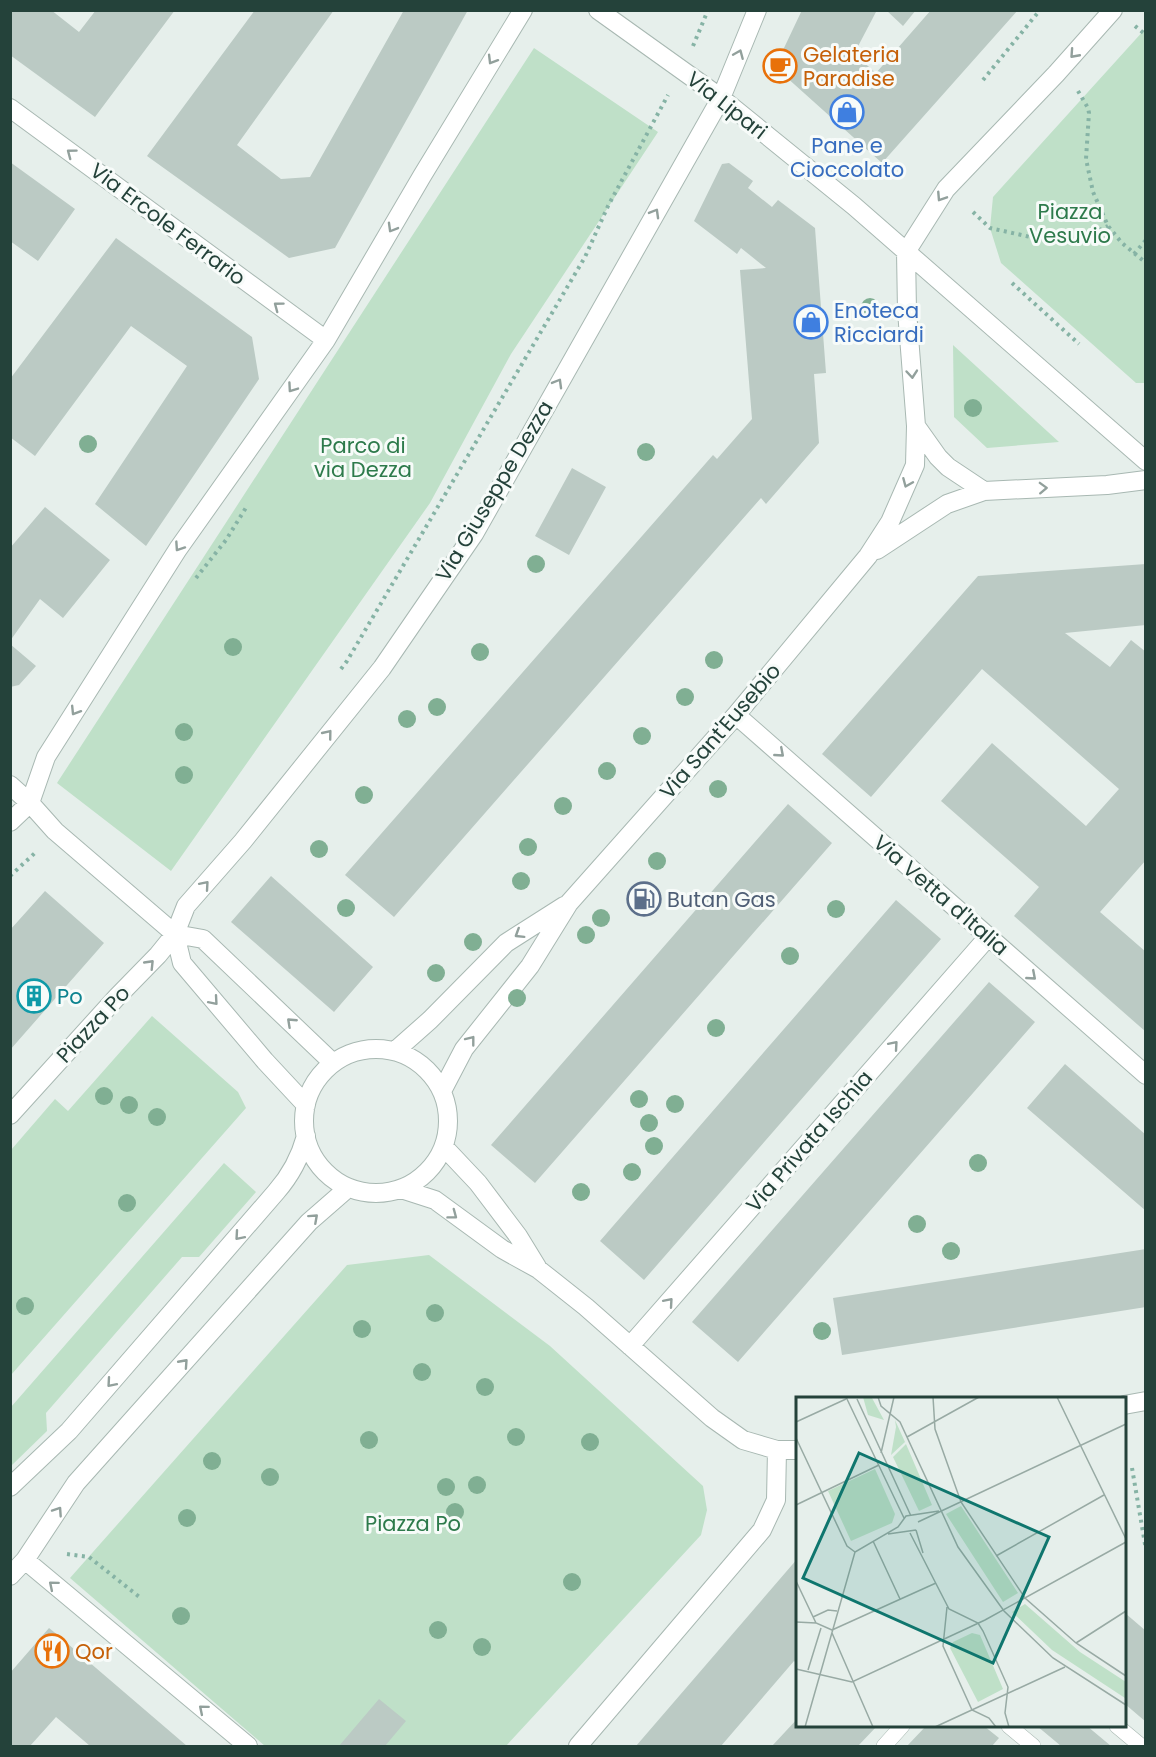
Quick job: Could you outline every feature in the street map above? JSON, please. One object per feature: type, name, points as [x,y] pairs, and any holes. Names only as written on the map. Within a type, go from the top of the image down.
[{"type":"street","points":[[10,822],[30,803],[45,758],[178,549],[326,340],[523,10]]},
{"type":"street","name":"Via Lipari","points":[[598,10],[721,98],[854,206],[906,252]]},
{"type":"street","name":"Via Giuseppe Dezza","points":[[175,934],[186,906],[243,841],[382,668],[474,534],[721,98],[757,10]]},
{"type":"street","points":[[868,556],[890,522],[915,465],[916,426],[907,311],[906,252],[946,189],[1052,79],[1113,10]]},
{"type":"street","name":"Via Ercole Ferrario","points":[[10,108],[326,340]]},
{"type":"street","points":[[906,252],[1146,461]]},
{"type":"street","points":[[916,426],[948,468],[984,491]]},
{"type":"street","points":[[868,556],[948,504],[984,491],[1107,485],[1146,480]]},
{"type":"street","name":"Via Sant'Eusebio","points":[[442,1090],[464,1049],[530,966],[569,903],[736,715],[868,556]]},
{"type":"street","name":"Via Vetta d'Italia","points":[[736,715],[1146,1075]]},
{"type":"street","points":[[10,785],[55,831],[175,934],[203,939],[333,1063]]},
{"type":"street","name":"Via Sant'Eusebio","points":[[395,1051],[430,1020],[506,943],[569,903]]},
{"type":"street","points":[[175,934],[182,963],[265,1061],[306,1105]]},
{"type":"street","name":"Piazza Po","points":[[10,1115],[175,934]]},
{"type":"street","name":"Via Privata Ischia","points":[[630,1346],[988,937]]},
{"type":"street","points":[[360,1050],[395,1051],[420,1063],[433,1076],[442,1090],[448,1108],[444,1147],[438,1160],[412,1185],[386,1193],[368,1193],[348,1188],[335,1181],[321,1168],[311,1154],[304,1119],[310,1092],[318,1077],[333,1063],[347,1055],[360,1050]]},
{"type":"street","points":[[10,1487],[69,1431],[276,1192],[295,1166],[306,1136]]},
{"type":"street","points":[[444,1147],[478,1183],[518,1236],[538,1269]]},
{"type":"street","points":[[10,1576],[25,1560],[76,1483],[309,1222],[348,1188]]},
{"type":"street","points":[[401,1189],[435,1200],[502,1249],[538,1269],[586,1307],[712,1418],[743,1440],[777,1450],[796,1450]]},
{"type":"street","points":[[1126,1404],[1146,1401]]},
{"type":"street","points":[[578,1746],[762,1530],[776,1500],[777,1450]]},
{"type":"street","points":[[25,1560],[249,1746]]},
{"type":"lane","points":[[884,1746],[900,1727]]},
{"type":"lane","points":[[1011,1727],[1027,1744]]},
{"type":"lane","points":[[1119,1727],[1141,1746]]},
{"type":"path","points":[[695,41],[708,10]]},
{"type":"path","points":[[983,80],[1040,10]]},
{"type":"path","points":[[1079,92],[1089,113],[1086,159],[1093,192],[1108,226],[1122,243],[1146,263]]},
{"type":"path","points":[[340,670],[585,257],[635,154],[661,108]]},
{"type":"path","points":[[973,212],[990,228],[1035,238],[1063,239],[1091,234],[1108,226]]},
{"type":"path","points":[[1134,254],[1146,240]]},
{"type":"path","points":[[1012,283],[1079,344]]},
{"type":"path","points":[[10,876],[28,860]]},
{"type":"path","points":[[1132,1468],[1146,1550]]},
{"type":"path","points":[[67,1554],[89,1557],[142,1599]]},
{"type":"green space","name":"Piazza Vesuvio","points":[[1145,29],[1146,383],[1136,383],[1001,263],[990,228],[993,197]]},
{"type":"green space","name":"Parco di via Dezza","points":[[534,48],[658,132],[511,354],[430,503],[171,871],[57,783]]},
{"type":"green space","points":[[953,345],[1059,442],[987,448],[954,417]]},
{"type":"green space","points":[[152,1016],[238,1092],[246,1108],[11,1375],[11,1150],[55,1099],[68,1111]]},
{"type":"green space","points":[[224,1163],[256,1192],[199,1257],[182,1257],[46,1413],[47,1431],[11,1466],[11,1407]]},
{"type":"green space","name":"Piazza Po","points":[[429,1255],[550,1346],[703,1486],[707,1510],[701,1535],[506,1746],[265,1746],[70,1578],[347,1265]]},
{"type":"building","points":[[10,10],[51,10],[79,32],[96,10],[175,10],[95,117],[10,55]]},
{"type":"building","points":[[255,10],[334,10],[237,145],[281,179],[310,177],[404,10],[468,10],[335,248],[289,258],[147,156]]},
{"type":"building","points":[[802,10],[877,10],[854,54],[876,73],[931,10],[1018,10],[882,163],[775,67]]},
{"type":"building","points":[[886,10],[916,10],[903,26]]},
{"type":"building","points":[[10,162],[75,209],[38,261],[10,241]]},
{"type":"building","points":[[729,163],[753,181],[748,188],[772,207],[778,200],[815,228],[826,373],[814,374],[819,443],[766,504],[761,498],[394,917],[345,875],[713,455],[717,459],[752,419],[740,270],[766,268],[741,248],[737,254],[694,221],[722,164]]},
{"type":"building","points":[[116,238],[252,337],[259,379],[146,546],[95,504],[187,366],[131,326],[35,456],[10,437],[10,379]]},
{"type":"building","points":[[572,468],[606,487],[569,555],[535,536]]},
{"type":"building","points":[[45,507],[110,560],[63,618],[40,599],[10,641],[10,548]]},
{"type":"building","points":[[1146,564],[1146,625],[1065,633],[1110,667],[1131,640],[1146,652],[1146,860],[1100,912],[1146,952],[1146,1032],[1014,916],[1039,887],[941,801],[992,743],[1086,826],[1119,789],[982,669],[871,797],[822,754],[978,576]]},
{"type":"building","points":[[10,644],[36,666],[19,685],[10,687]]},
{"type":"building","points":[[788,804],[832,843],[535,1183],[491,1145]]},
{"type":"building","points":[[271,876],[373,967],[334,1012],[231,922]]},
{"type":"building","name":"Po","points":[[45,891],[104,943],[10,1050],[10,930]]},
{"type":"building","points":[[896,900],[941,939],[644,1280],[600,1241]]},
{"type":"building","points":[[989,982],[1035,1022],[738,1362],[692,1322]]},
{"type":"building","points":[[1065,1064],[1146,1135],[1146,1211],[1027,1108]]},
{"type":"building","points":[[1146,1249],[1146,1307],[842,1355],[833,1298]]},
{"type":"building","points":[[796,1560],[796,1662],[794,1661],[721,1746],[636,1746]]},
{"type":"building","points":[[1126,1614],[1146,1631],[1146,1722],[1126,1705]]},
{"type":"building","points":[[49,1628],[187,1746],[90,1746],[56,1717],[30,1746],[10,1746],[10,1673]]},
{"type":"building","points":[[379,1699],[406,1721],[385,1746],[339,1746]]},
{"type":"building","points":[[796,1720],[796,1727],[876,1727],[858,1746],[772,1746]]},
{"type":"building","points":[[925,1727],[985,1727],[999,1738],[992,1746],[907,1746]]},
{"type":"building","points":[[1038,1727],[1088,1727],[1111,1746],[1061,1746]]},
{"type":"place","name":"Gelateria Paradise","points":[[780,66]]},
{"type":"place","name":"Pane e Cioccolato","points":[[847,112]]},
{"type":"place","name":"Enoteca Ricciardi","points":[[811,322]]},
{"type":"place","name":"Butan Gas","points":[[644,899]]},
{"type":"place","name":"Po","points":[[34,996]]},
{"type":"place","name":"Qor","points":[[52,1651]]}]
